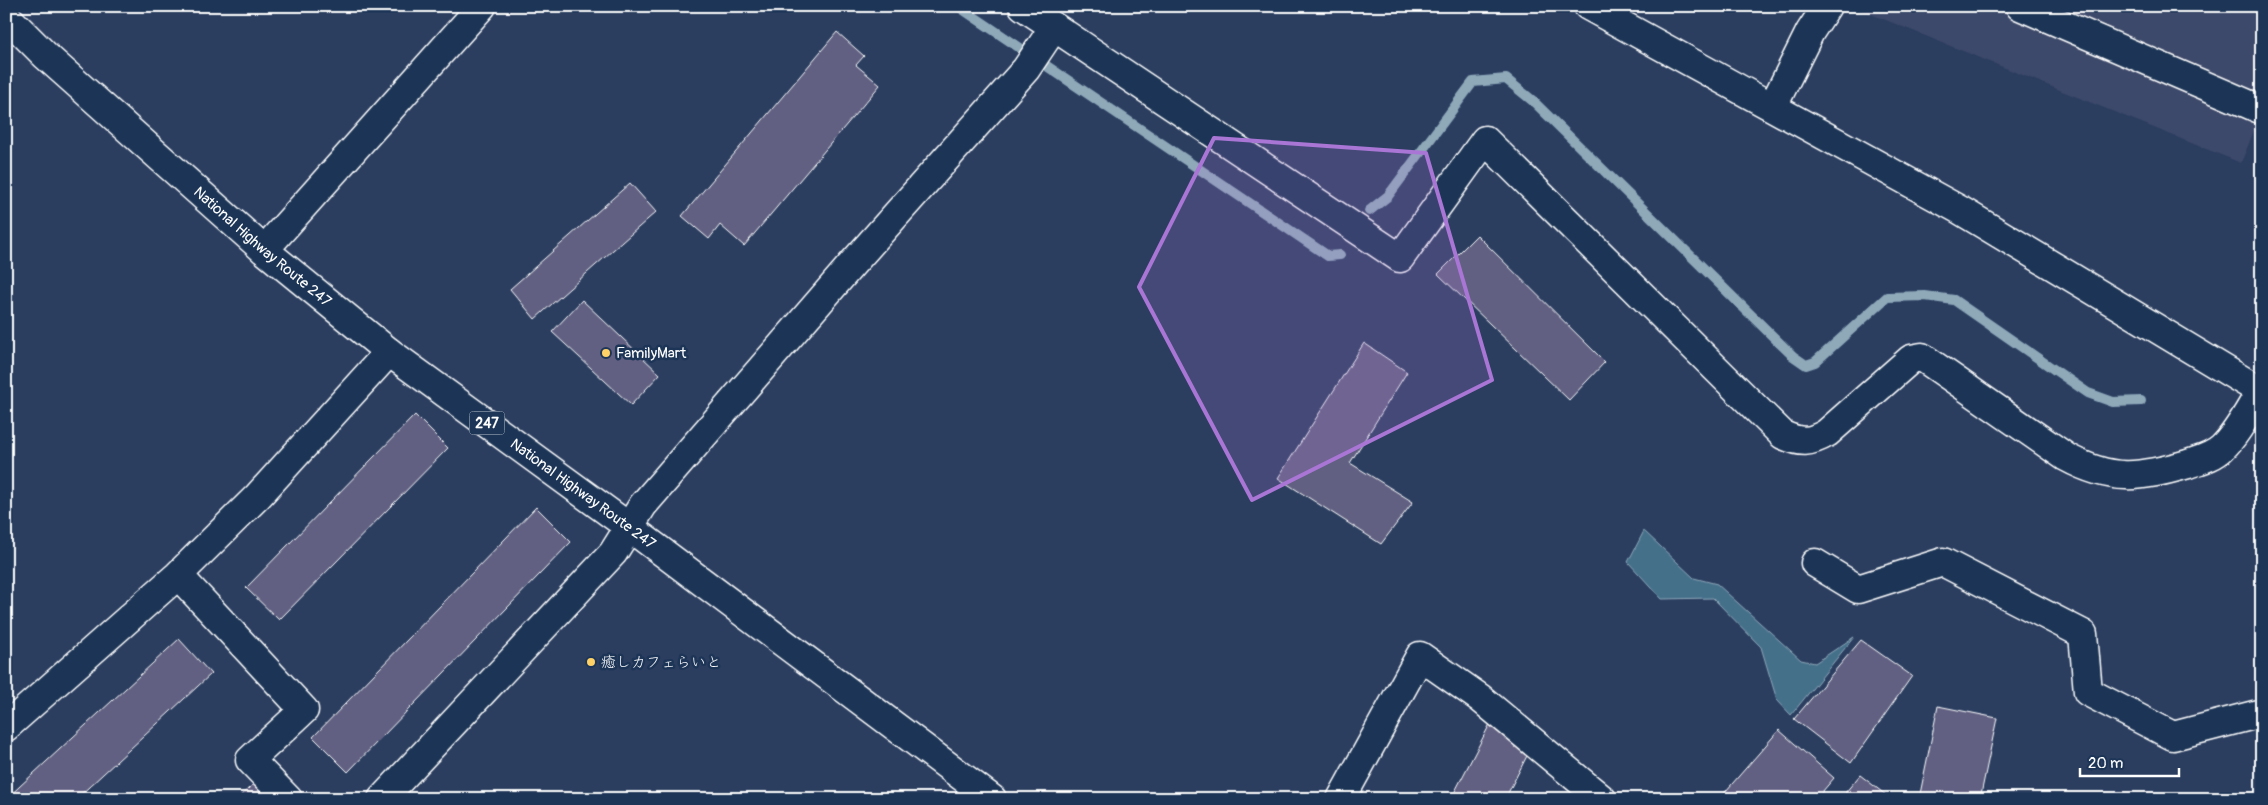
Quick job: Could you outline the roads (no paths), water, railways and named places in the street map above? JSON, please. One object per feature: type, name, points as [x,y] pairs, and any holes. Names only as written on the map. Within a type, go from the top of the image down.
[{"type":"main road","points":[[264,250],[482,6]]},
{"type":"main road","points":[[1023,6],[1049,34],[1400,258],[1486,140],[1783,435],[1798,442],[1813,441],[1828,433],[1911,359],[1922,357],[2066,457],[2089,469],[2116,475],[2138,476],[2163,471],[2214,454],[2222,449],[2239,427],[2261,391],[1960,210],[1588,6]]},
{"type":"main road","points":[[1773,106],[1810,32],[1827,6]]},
{"type":"main road","points":[[2020,6],[2262,110]]},
{"type":"main road","name":"National Highway Route 247","points":[[6,16],[46,56],[264,250],[389,352],[629,527],[992,799]]},
{"type":"main road","points":[[392,796],[613,553],[643,505],[1026,69],[1049,34]]},
{"type":"main road","points":[[6,727],[178,576],[258,496],[389,352]]},
{"type":"main road","points":[[1816,563],[1858,589],[1943,562],[2083,634],[2088,692],[2173,736],[2262,713]]},
{"type":"main road","points":[[178,576],[304,710],[250,760],[288,799]]},
{"type":"main road","points":[[1341,799],[1420,656],[1480,698],[1602,799]]},
{"type":"waterway","points":[[958,6],[1328,256],[1340,255]]},
{"type":"waterway","points":[[1369,211],[1388,196],[1473,82],[1506,79],[1533,101],[1793,356],[1806,365],[1815,362],[1887,297],[1925,296],[1954,300],[2088,393],[2113,402],[2141,401]]},
{"type":"place","name":"FamilyMart","points":[[606,353]]},
{"type":"place","name":"癒しカフェらいと","points":[[591,662]]}]
